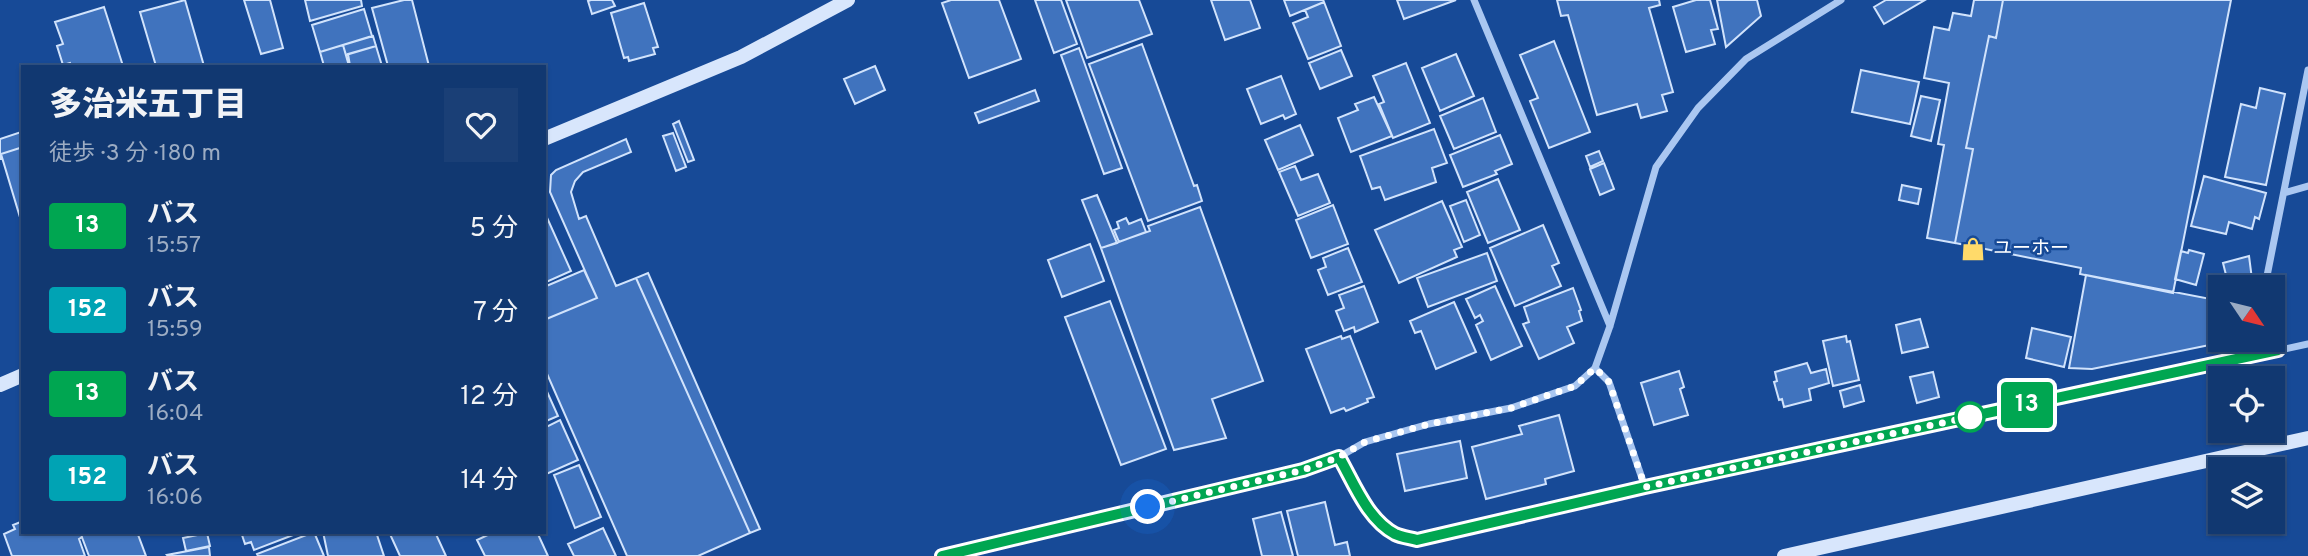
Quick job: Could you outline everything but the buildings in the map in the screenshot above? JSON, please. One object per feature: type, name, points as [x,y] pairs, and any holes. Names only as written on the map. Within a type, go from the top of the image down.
[{"type":"street","points":[[546,138],[741,57],[848,0]]},
{"type":"street","points":[[1474,0],[1610,326]]},
{"type":"street","points":[[942,556],[1303,470],[1339,457],[1365,442],[1429,424],[1511,408],[1575,386],[1595,368],[1610,326],[1656,167],[1698,108],[1746,59],[1840,0]]},
{"type":"street","points":[[2267,275],[2308,70]]},
{"type":"street","points":[[2284,193],[2308,186]]},
{"type":"street","points":[[2286,348],[2308,344]]},
{"type":"street","points":[[1339,457],[1366,506],[1381,523],[1396,535],[1417,540],[1645,487],[2269,352]]},
{"type":"street","points":[[1595,368],[1609,382],[1645,487]]},
{"type":"street","points":[[0,385],[21,375]]},
{"type":"street","points":[[1784,556],[2308,438]]},
{"type":"bus line","name":"13","points":[[942,556],[1303,470],[1339,457],[1366,506],[1381,523],[1396,535],[1417,540],[1645,487],[2269,352]]},
{"type":"place","name":"ユーホー","points":[[1973,249]]},
{"type":"route","points":[[1148,507],[1303,470],[1339,457],[1365,442],[1429,424],[1511,408],[1575,386],[1595,368],[1609,382],[1645,487],[1970,417]]}]
